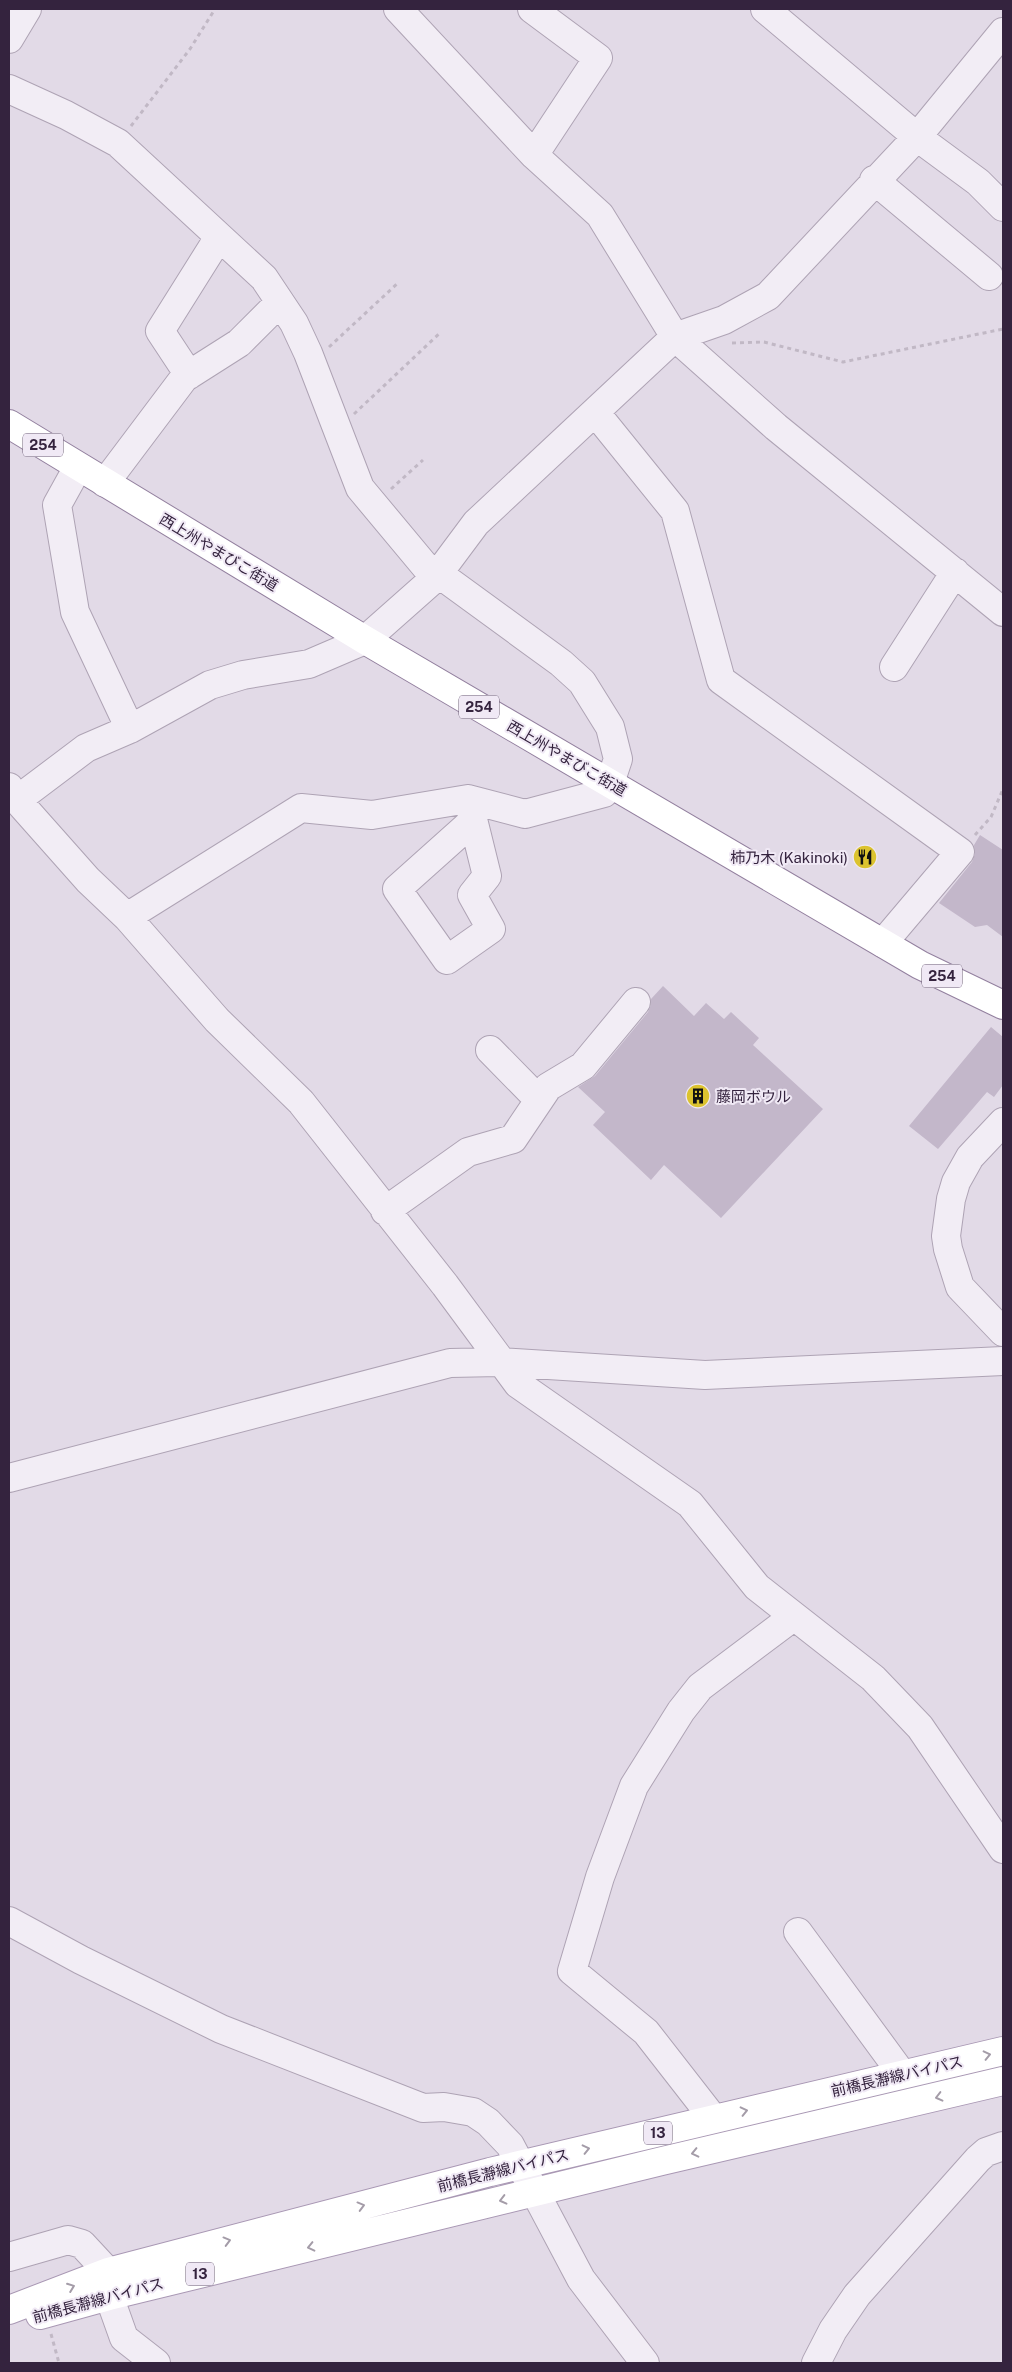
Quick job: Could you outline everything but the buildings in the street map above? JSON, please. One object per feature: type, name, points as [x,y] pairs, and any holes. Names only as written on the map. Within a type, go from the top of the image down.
[{"type":"main road","name":"西上州やまびこ街道","points":[[9,424],[364,640],[920,966],[1003,1005]]},
{"type":"main road","name":"前橋長瀞線バイパス","points":[[9,2310],[108,2284],[520,2165],[1003,2051]]},
{"type":"main road","name":"前橋長瀞線バイパス","points":[[9,2324],[45,2314],[108,2284],[534,2192],[1003,2081]]},
{"type":"street","points":[[9,39],[27,9]]},
{"type":"street","points":[[399,9],[534,155],[600,215],[675,337],[776,427],[1003,612]]},
{"type":"street","points":[[532,9],[598,58],[534,155]]},
{"type":"street","points":[[765,9],[917,137],[978,182],[1003,207]]},
{"type":"street","points":[[1003,32],[917,137],[874,180],[768,296],[724,320],[675,337],[476,523],[437,576],[364,640],[309,664],[243,676],[210,685],[130,729],[86,748],[13,793],[88,880],[127,917],[217,1020],[301,1102],[445,1285],[518,1384],[690,1504],[757,1587],[793,1617],[840,1650],[873,1678],[920,1727],[1003,1849]]},
{"type":"street","points":[[9,89],[66,115],[118,143],[264,278],[294,323],[312,362],[360,488],[437,576],[561,663],[582,682],[610,727],[618,759],[610,783],[604,793],[524,814],[470,810],[372,815],[301,808],[127,917]]},
{"type":"street","points":[[874,180],[989,276]]},
{"type":"street","points":[[189,375],[160,331],[219,237]]},
{"type":"street","points":[[105,483],[184,378],[239,343],[280,302]]},
{"type":"street","points":[[595,412],[676,511],[721,680],[960,852],[883,943]]},
{"type":"street","points":[[78,467],[57,505],[75,612],[130,729]]},
{"type":"street","points":[[894,667],[955,572]]},
{"type":"street","points":[[470,810],[488,876],[472,895],[491,929],[447,960],[397,889],[470,810]]},
{"type":"street","points":[[385,1211],[468,1152],[513,1139],[548,1087],[583,1066],[636,1002]]},
{"type":"street","points":[[490,1050],[539,1100]]},
{"type":"street","points":[[1003,1122],[970,1157],[956,1182],[951,1199],[946,1236],[960,1287],[1003,1332]]},
{"type":"street","points":[[9,1478],[450,1363],[500,1362],[705,1375],[1003,1360]]},
{"type":"street","points":[[713,2118],[646,2032],[572,1971],[600,1877],[634,1786],[649,1761],[681,1711],[700,1687],[793,1617]]},
{"type":"street","points":[[9,1921],[221,2029],[423,2108],[444,2106],[473,2112],[488,2122],[510,2145],[582,2279],[645,2363]]},
{"type":"street","points":[[798,1932],[902,2074]]},
{"type":"street","points":[[816,2363],[833,2330],[858,2295],[978,2159],[986,2152],[1003,2146]]},
{"type":"street","points":[[9,2257],[68,2240],[82,2244],[108,2284],[124,2338],[156,2363]]},
{"type":"path","points":[[118,143],[190,49],[215,9]]},
{"type":"path","points":[[312,362],[400,282]]},
{"type":"path","points":[[728,343],[764,342],[842,362],[1003,329]]},
{"type":"path","points":[[338,430],[441,332]]},
{"type":"path","points":[[373,504],[424,460]]},
{"type":"path","points":[[960,852],[991,817],[1003,789]]},
{"type":"path","points":[[45,2314],[58,2363]]},
{"type":"place","name":"柿乃木 (Kakinoki)","points":[[865,857]]},
{"type":"place","name":"藤岡ボウル","points":[[698,1096]]}]
